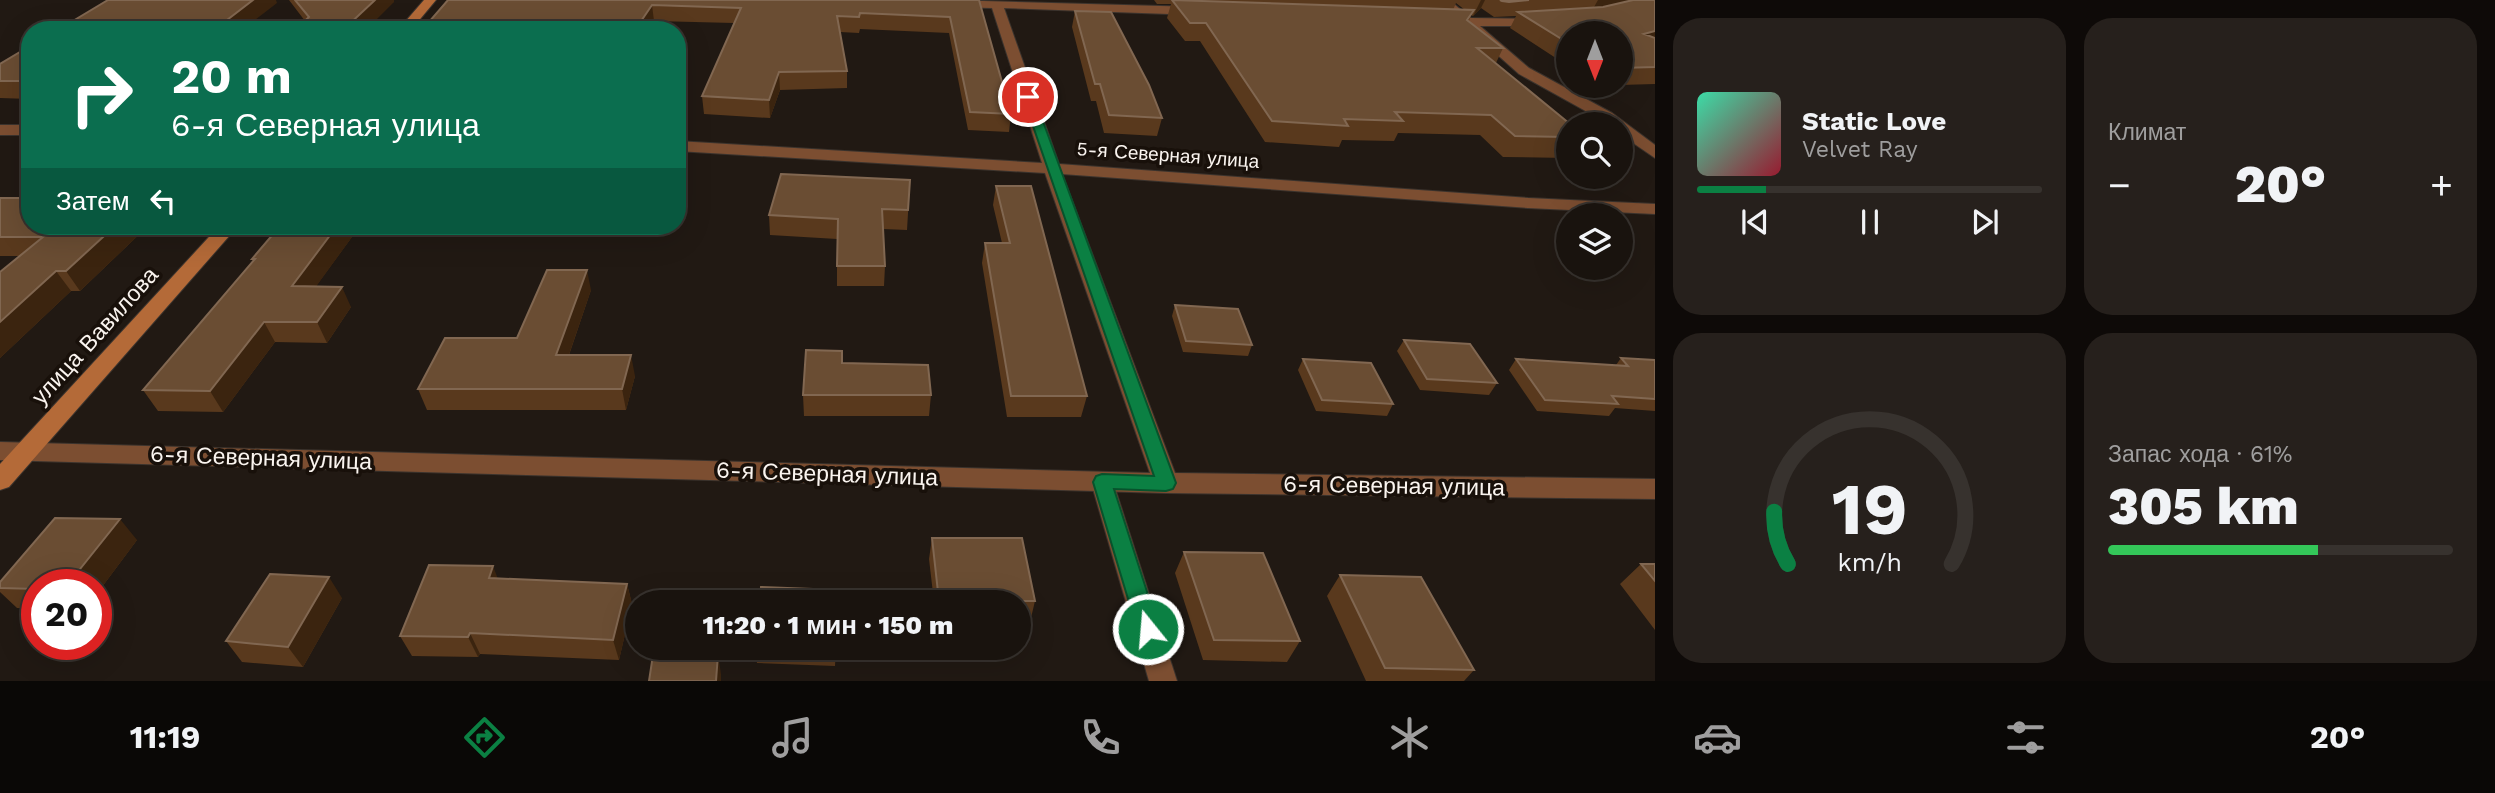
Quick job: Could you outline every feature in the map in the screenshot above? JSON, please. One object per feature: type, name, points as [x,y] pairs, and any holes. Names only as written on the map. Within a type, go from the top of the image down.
[{"type":"street","points":[[412,21],[430,0]]},
{"type":"street","points":[[1442,0],[1469,20],[1524,70],[1601,112]]},
{"type":"street","points":[[944,2],[1205,11]]},
{"type":"street","points":[[996,2],[1052,168],[1166,483]]},
{"type":"street","points":[[1427,19],[1501,23],[1555,20]]},
{"type":"street","points":[[0,130],[21,130]]},
{"type":"street","points":[[1633,136],[1655,153]]},
{"type":"street","name":"5-я Северная улица","points":[[686,147],[1052,168],[1528,203],[1655,209]]},
{"type":"street","name":"улица Вавилова","points":[[0,480],[221,235]]},
{"type":"street","name":"6-я Северная улица","points":[[0,451],[1102,482],[1655,489]]},
{"type":"lane","points":[[1102,482],[1163,681]]},
{"type":"building","points":[[108,0],[253,0],[226,21],[73,21]]},
{"type":"building","points":[[295,0],[375,0],[353,21],[305,21],[309,17]]},
{"type":"building","points":[[448,0],[979,0],[1011,114],[970,112],[950,17],[860,13],[859,17],[837,16],[847,71],[779,72],[769,100],[702,96],[741,8],[652,5],[641,21],[430,21]]},
{"type":"building","points":[[1172,0],[1474,10],[1467,20],[1503,48],[1477,48],[1556,113],[1556,137],[1515,136],[1491,115],[1395,112],[1403,121],[1344,119],[1348,126],[1272,121],[1206,23],[1190,23]]},
{"type":"building","points":[[1500,0],[1529,0],[1509,2]]},
{"type":"building","points":[[1633,0],[1655,0],[1655,31],[1644,34],[1655,38],[1655,67],[1633,68],[1633,21],[1556,21],[1556,36],[1518,12],[1603,7]]},
{"type":"building","points":[[1075,11],[1111,12],[1149,85],[1162,118],[1109,115],[1100,84],[1095,84]]},
{"type":"building","points":[[21,51],[21,81],[0,81],[0,64]]},
{"type":"building","points":[[781,174],[910,180],[908,210],[882,209],[885,266],[837,266],[838,219],[769,215]]},
{"type":"building","points":[[996,186],[1031,186],[1087,396],[1011,396],[985,243],[1010,243]]},
{"type":"building","points":[[0,198],[21,198],[21,235],[105,235],[66,271],[56,271],[0,322],[0,272],[43,237],[0,237]]},
{"type":"building","points":[[272,235],[330,235],[292,286],[342,287],[317,322],[264,322],[210,391],[143,390],[255,259],[252,259]]},
{"type":"building","points":[[547,270],[587,270],[556,355],[631,355],[622,389],[418,389],[445,338],[517,338]]},
{"type":"building","points":[[1175,305],[1238,309],[1252,345],[1186,341]]},
{"type":"building","points":[[1404,340],[1470,344],[1497,383],[1427,379]]},
{"type":"building","points":[[806,350],[842,351],[842,363],[928,365],[931,395],[803,395]]},
{"type":"building","points":[[1621,358],[1655,360],[1655,399],[1612,396],[1618,404],[1545,400],[1516,359],[1628,366]]},
{"type":"building","points":[[1303,359],[1371,363],[1393,404],[1322,400]]},
{"type":"building","points":[[55,518],[120,519],[80,569],[21,569],[21,589],[0,588],[0,582]]},
{"type":"building","points":[[932,538],[1022,538],[1035,601],[1031,601],[1031,590],[938,590]]},
{"type":"building","points":[[1184,552],[1263,553],[1300,641],[1214,640]]},
{"type":"building","points":[[1641,564],[1655,564],[1655,581]]},
{"type":"building","points":[[429,565],[493,566],[489,578],[627,584],[613,640],[470,633],[468,637],[400,636]]},
{"type":"building","points":[[270,574],[329,577],[288,647],[226,641]]},
{"type":"building","points":[[1340,575],[1421,577],[1474,670],[1385,668]]},
{"type":"building","points":[[761,587],[838,590],[761,590]]},
{"type":"building","points":[[652,660],[718,660],[716,681],[649,681]]},
{"type":"route","points":[[1028,97],[1166,483],[1102,482],[1148,629]]}]
